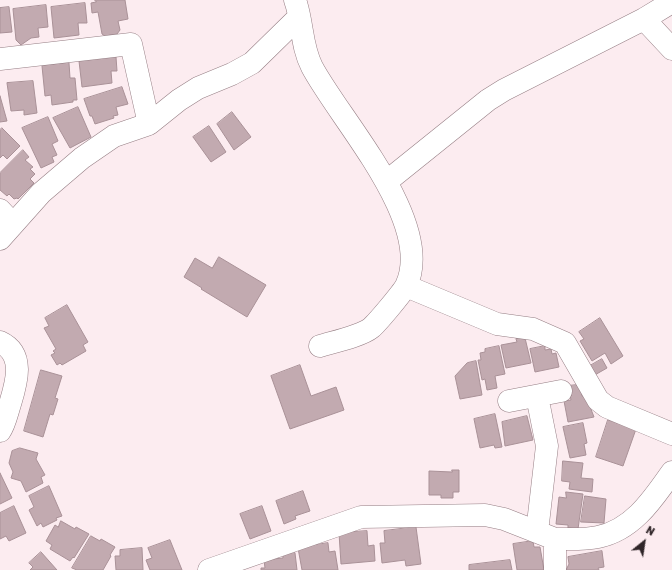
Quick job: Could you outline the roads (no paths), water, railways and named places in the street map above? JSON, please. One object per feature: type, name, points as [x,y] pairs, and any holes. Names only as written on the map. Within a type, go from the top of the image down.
[{"type":"street","points":[[386,182],[488,100],[504,90],[644,19],[672,2]]},
{"type":"street","points":[[4,224],[82,158],[114,136],[149,124],[179,100],[198,88],[232,74],[252,63],[297,8]]},
{"type":"street","points":[[297,8],[304,48],[312,66],[330,96],[365,146],[386,182],[409,233],[412,249],[406,286],[370,328],[320,346]]},
{"type":"street","points":[[644,19],[672,49]]},
{"type":"street","points":[[0,58],[131,44],[149,124]]},
{"type":"street","points":[[406,286],[497,324],[533,329],[565,343],[598,400],[607,407],[672,434]]},
{"type":"street","points":[[0,342],[10,350],[16,360],[18,370],[17,380],[0,431]]},
{"type":"street","points":[[509,401],[561,391]]},
{"type":"street","points":[[536,396],[547,446],[546,536],[555,570]]},
{"type":"street","points":[[209,570],[361,517],[485,515],[504,519],[546,536],[584,539],[599,537],[632,521],[652,500],[672,472]]}]
